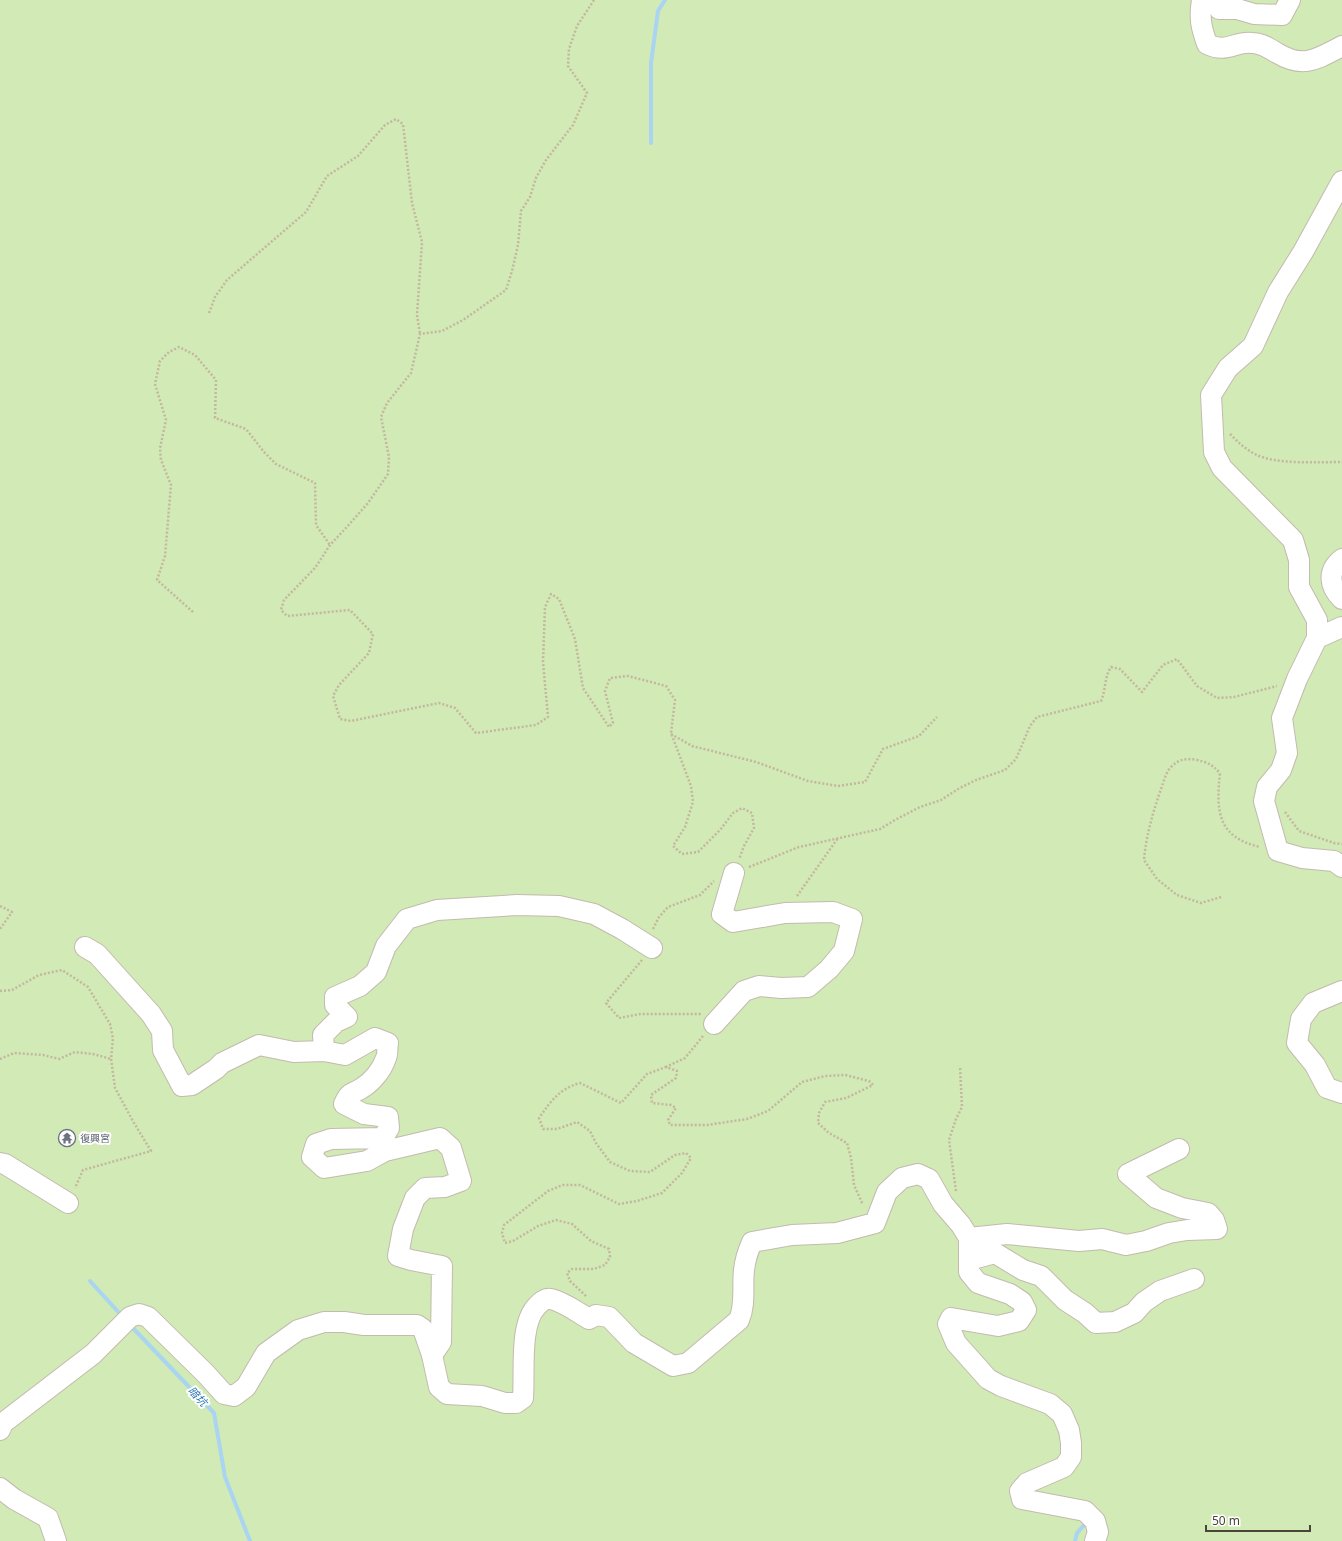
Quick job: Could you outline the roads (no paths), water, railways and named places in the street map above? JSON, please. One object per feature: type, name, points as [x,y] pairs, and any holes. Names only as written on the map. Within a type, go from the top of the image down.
[{"type":"street","points":[[1202,0],[1200,11],[1201,26],[1207,44],[1216,48],[1225,48],[1251,42],[1263,45],[1289,60],[1314,61],[1342,46]]},
{"type":"street","points":[[1218,0],[1219,9],[1237,9],[1254,14],[1282,15],[1290,0]]},
{"type":"street","points":[[1342,181],[1303,252],[1278,292],[1253,346],[1228,368],[1211,394],[1214,452],[1222,468],[1293,540],[1299,560],[1299,587],[1317,620],[1317,638],[1297,679],[1282,718],[1287,753],[1281,770],[1267,787],[1264,801],[1278,851],[1302,858],[1334,861],[1342,867]]},
{"type":"street","points":[[1342,559],[1333,569],[1330,581],[1335,592],[1342,599]]},
{"type":"street","points":[[1317,638],[1342,628]]},
{"type":"street","points":[[714,1024],[728,1006],[744,991],[758,986],[781,988],[808,987],[829,969],[844,951],[852,919],[833,912],[785,913],[733,922],[722,914],[734,873]]},
{"type":"street","points":[[324,1051],[323,1035],[336,1022],[347,1017],[335,1005],[336,997],[360,986],[376,972],[386,946],[407,919],[437,910],[517,905],[558,906],[594,914],[622,929],[652,948]]},
{"type":"street","points":[[85,947],[97,954],[151,1014],[162,1031],[163,1050],[182,1086],[192,1085],[216,1069],[222,1063],[259,1045],[294,1052],[324,1051],[345,1055],[375,1038],[388,1043],[386,1058],[372,1081],[348,1095],[344,1104],[364,1114],[388,1117],[389,1128],[383,1138],[331,1139],[316,1144],[312,1157],[324,1168],[367,1161],[385,1151],[440,1138],[451,1148],[461,1181],[445,1187],[425,1188],[415,1198],[403,1229],[398,1256],[442,1266],[441,1342],[432,1355]]},
{"type":"street","points":[[1342,991],[1313,1003],[1301,1020],[1297,1043],[1315,1065],[1326,1088],[1342,1093]]},
{"type":"street","points":[[970,1238],[1007,1234],[1079,1241],[1102,1239],[1126,1245],[1146,1241],[1169,1233],[1188,1230],[1217,1229],[1214,1220],[1208,1212],[1182,1208],[1156,1198],[1128,1174],[1179,1149]]},
{"type":"street","points":[[0,1163],[5,1164],[68,1203]]},
{"type":"street","points":[[0,1430],[3,1423],[93,1354],[130,1317],[139,1314],[148,1317],[206,1374],[224,1394],[234,1396],[246,1387],[266,1353],[298,1330],[324,1322],[344,1322],[364,1326],[417,1325],[423,1329],[432,1355],[439,1387],[447,1394],[482,1396],[505,1403],[516,1403],[523,1398],[523,1359],[528,1322],[533,1310],[542,1301],[549,1299],[563,1304],[589,1319],[596,1315],[609,1317],[634,1343],[673,1366],[688,1363],[739,1320],[743,1311],[744,1270],[747,1252],[752,1242],[792,1235],[837,1233],[875,1223],[887,1192],[902,1178],[918,1174],[929,1179],[943,1204],[970,1238],[969,1272],[978,1283],[1010,1294],[1022,1302],[1026,1310],[1019,1321],[998,1326],[951,1318],[948,1324],[956,1343],[988,1379],[1002,1386],[1050,1404],[1062,1414],[1069,1430],[1072,1443],[1072,1457],[1064,1467],[1027,1484],[1020,1491],[1022,1499],[1086,1511],[1095,1521],[1098,1532],[1095,1541]]},
{"type":"street","points":[[970,1260],[995,1253],[1023,1270],[1041,1276],[1065,1300],[1096,1323],[1115,1322],[1134,1314],[1144,1302],[1160,1291],[1194,1279]]},
{"type":"street","points":[[0,1488],[14,1499],[48,1518],[56,1541]]},
{"type":"waterway","points":[[651,143],[651,63],[658,11],[665,0]]},
{"type":"waterway","name":"暗坑","points":[[90,1281],[122,1316]]},
{"type":"waterway","name":"暗坑","points":[[129,1324],[214,1413],[225,1477],[250,1541]]},
{"type":"waterway","points":[[1075,1541],[1077,1533],[1086,1523]]},
{"type":"place","name":"復興宮","points":[[67,1138]]}]
